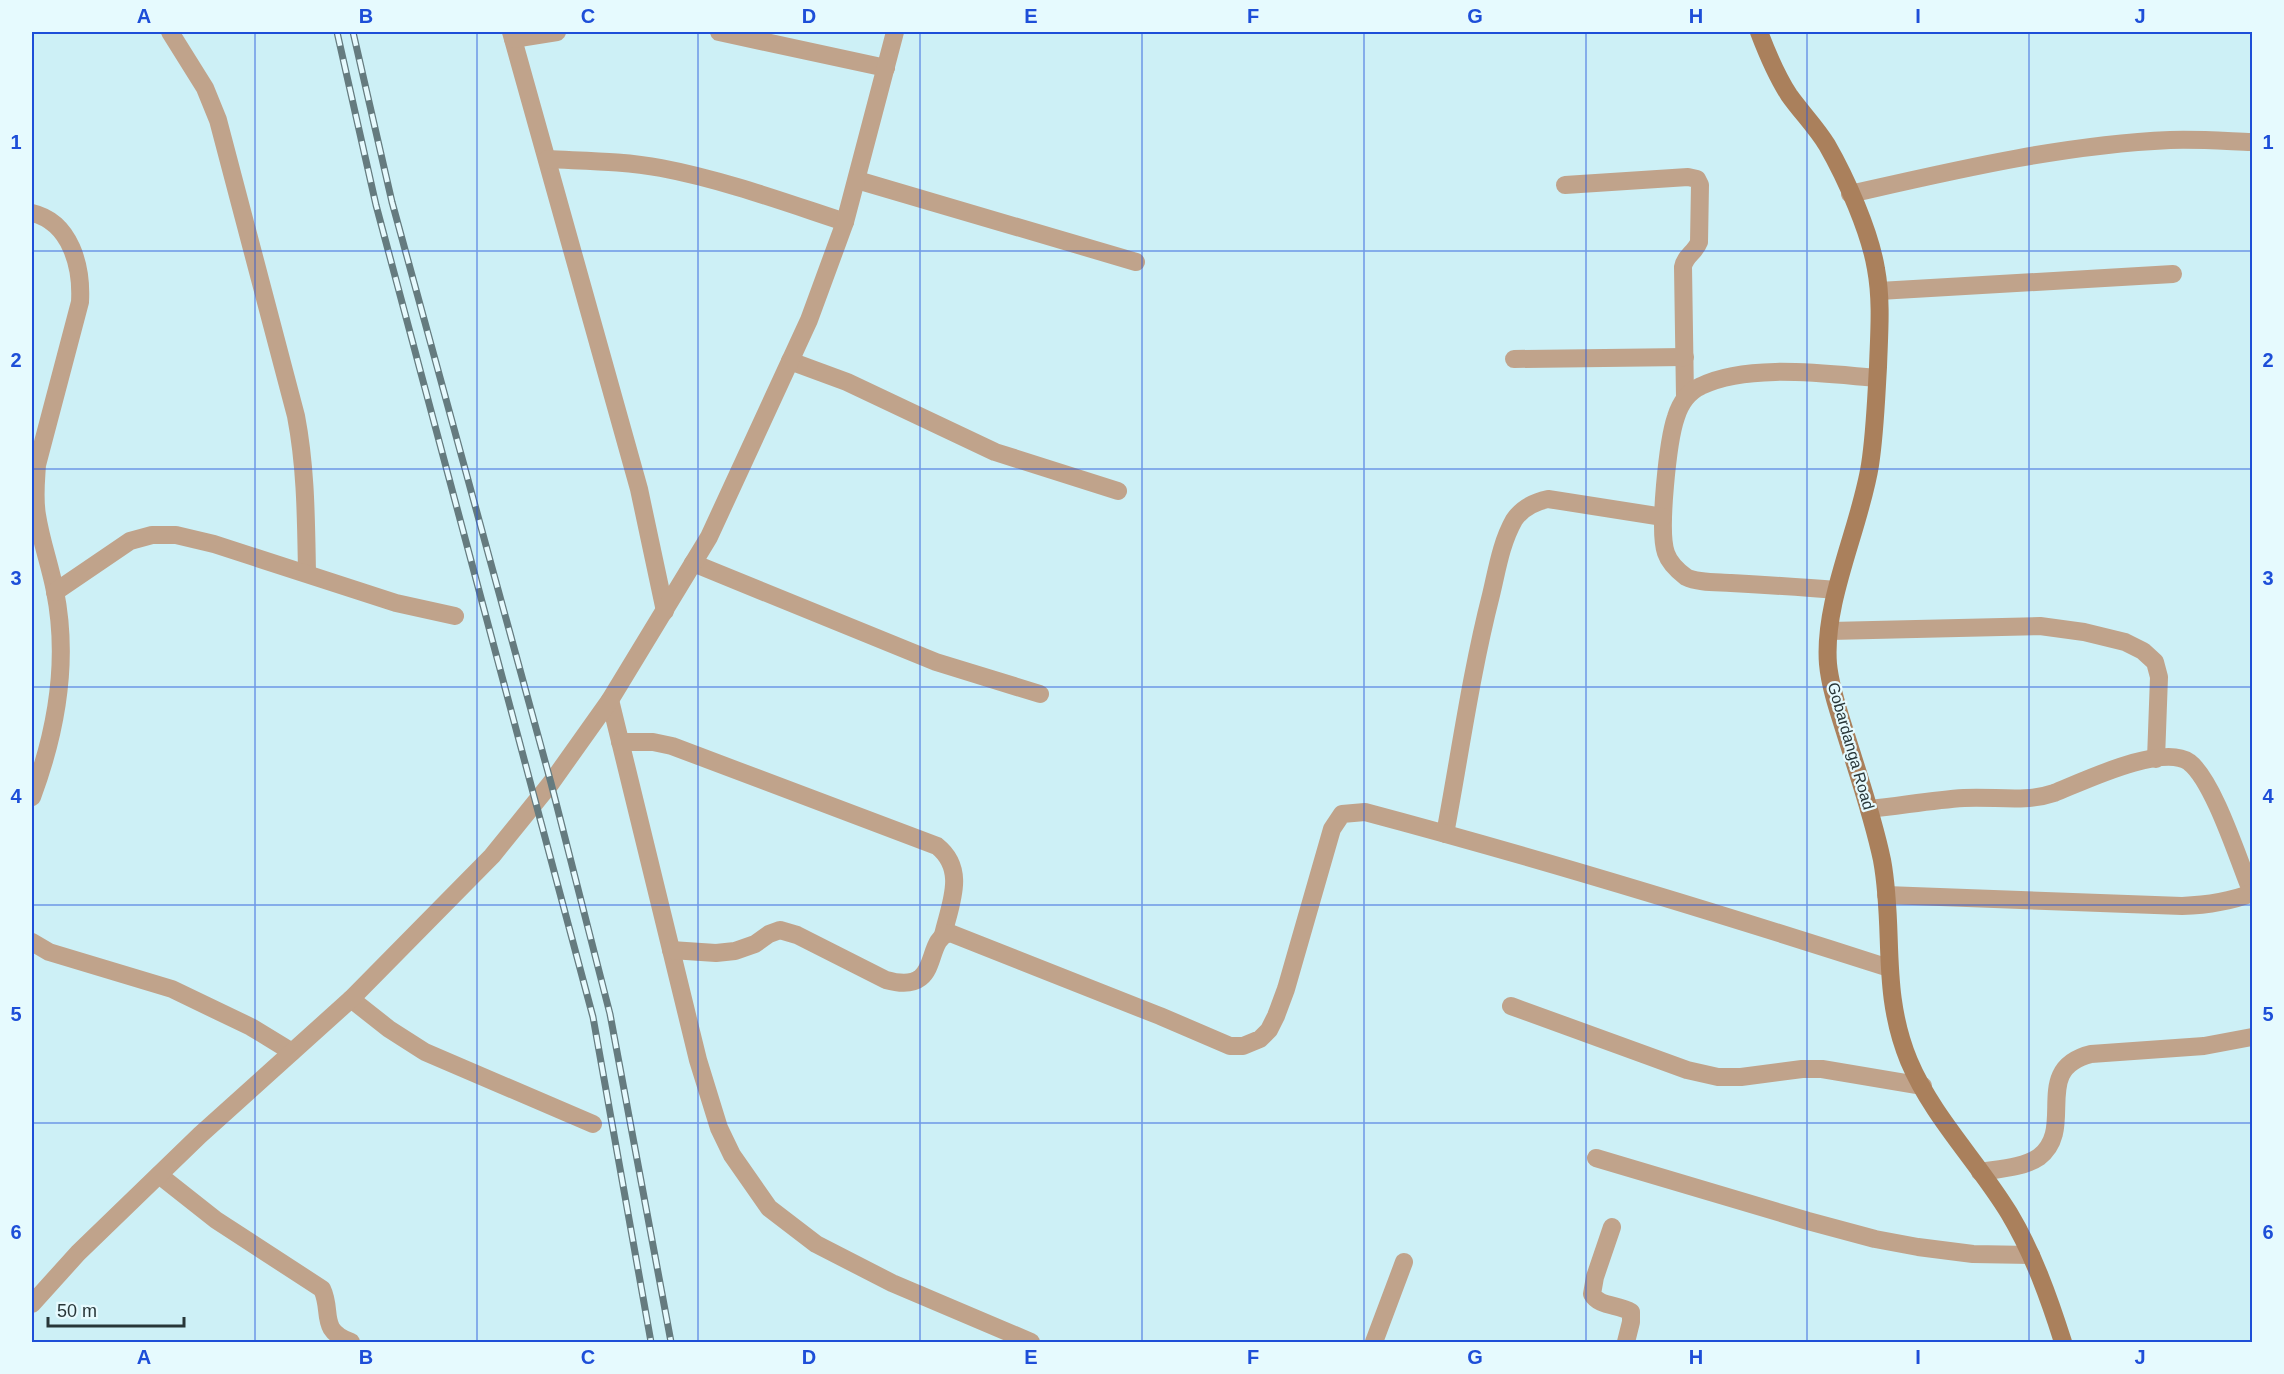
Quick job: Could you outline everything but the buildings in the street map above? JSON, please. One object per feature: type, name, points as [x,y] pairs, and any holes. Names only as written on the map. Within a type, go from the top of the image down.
[{"type":"main road","name":"Gobardanga Road","points":[[1759,32],[1788,93],[1825,142],[1841,171],[1876,266],[1879,291],[1875,423],[1865,490],[1836,590],[1828,663],[1882,863],[1886,895],[1891,995],[1898,1030],[1910,1064],[1938,1113],[2009,1213],[2031,1255],[2063,1342]]},
{"type":"street","points":[[170,32],[205,88],[218,120],[296,416],[303,449],[307,573]]},
{"type":"street","points":[[557,32],[512,35],[639,489],[665,610]]},
{"type":"street","points":[[719,32],[886,68]]},
{"type":"street","points":[[32,1304],[78,1253],[159,1175],[351,999],[492,856],[551,783],[610,700],[710,537],[808,320],[845,222],[895,32]]},
{"type":"street","points":[[1850,194],[1974,166],[2054,152],[2171,140],[2253,142]]},
{"type":"street","points":[[547,159],[660,168],[748,190],[845,222]]},
{"type":"street","points":[[1565,184],[1688,177],[1697,179],[1700,185],[1701,234],[1697,248],[1684,260],[1683,267],[1685,397],[1676,415],[1672,433],[1663,517],[1666,554],[1676,569],[1689,578],[1710,581],[1836,590]]},
{"type":"street","points":[[857,180],[1136,262]]},
{"type":"street","points":[[32,213],[43,216],[56,225],[67,239],[78,266],[81,285],[80,302],[47,425],[37,473],[37,514],[55,592],[60,622],[61,654],[54,730],[32,796]]},
{"type":"street","points":[[1879,291],[2172,274]]},
{"type":"street","points":[[1514,359],[1684,357]]},
{"type":"street","points":[[790,361],[847,382],[995,452],[1118,490]]},
{"type":"street","points":[[1685,397],[1701,386],[1752,374],[1785,371],[1877,378]]},
{"type":"street","points":[[1445,834],[1484,623],[1503,543],[1515,519],[1535,502],[1548,500],[1663,517]]},
{"type":"street","points":[[55,592],[130,541],[153,534],[176,535],[214,544],[396,603],[455,616]]},
{"type":"street","points":[[693,563],[936,662],[1040,694]]},
{"type":"street","points":[[1830,631],[2040,626],[2084,632],[2125,642],[2143,651],[2155,662],[2159,677],[2156,759]]},
{"type":"street","points":[[610,700],[698,1060],[719,1128],[732,1155],[768,1208],[816,1244],[892,1283],[1031,1342]]},
{"type":"street","points":[[620,742],[652,742],[672,746],[937,846],[947,854],[953,865],[955,876],[943,935]]},
{"type":"street","points":[[1869,809],[1961,798],[2037,797],[2126,764],[2173,758],[2188,761],[2199,774],[2215,801],[2252,893],[2207,905],[2182,906],[1886,895]]},
{"type":"street","points":[[671,950],[716,953],[735,951],[780,930],[797,935],[886,980],[909,983],[928,970],[938,940],[950,933],[1230,1046],[1243,1046],[1260,1039],[1269,1030],[1276,1016],[1286,989],[1332,829],[1342,814],[1365,812],[1536,858],[1889,968]]},
{"type":"street","points":[[32,942],[49,952],[172,989],[251,1027],[292,1052]]},
{"type":"street","points":[[351,999],[398,1035],[425,1052],[593,1124]]},
{"type":"street","points":[[1511,1006],[1687,1070],[1718,1077],[1822,1069],[1923,1086]]},
{"type":"street","points":[[1980,1172],[2022,1164],[2038,1157],[2050,1144],[2054,1130],[2057,1087],[2061,1073],[2077,1057],[2204,1046],[2253,1037]]},
{"type":"street","points":[[1596,1158],[1875,1239],[1973,1254],[2031,1255]]},
{"type":"street","points":[[159,1175],[216,1220],[322,1289],[325,1295],[327,1319],[332,1330],[343,1340],[351,1342]]},
{"type":"street","points":[[1612,1227],[1595,1277],[1592,1294],[1598,1301],[1631,1312],[1626,1342]]},
{"type":"street","points":[[1374,1342],[1404,1262]]},
{"type":"railway","points":[[337,32],[376,205],[593,1017],[651,1342]]},
{"type":"railway","points":[[353,32],[392,202],[551,783],[610,1014],[671,1342]]}]
